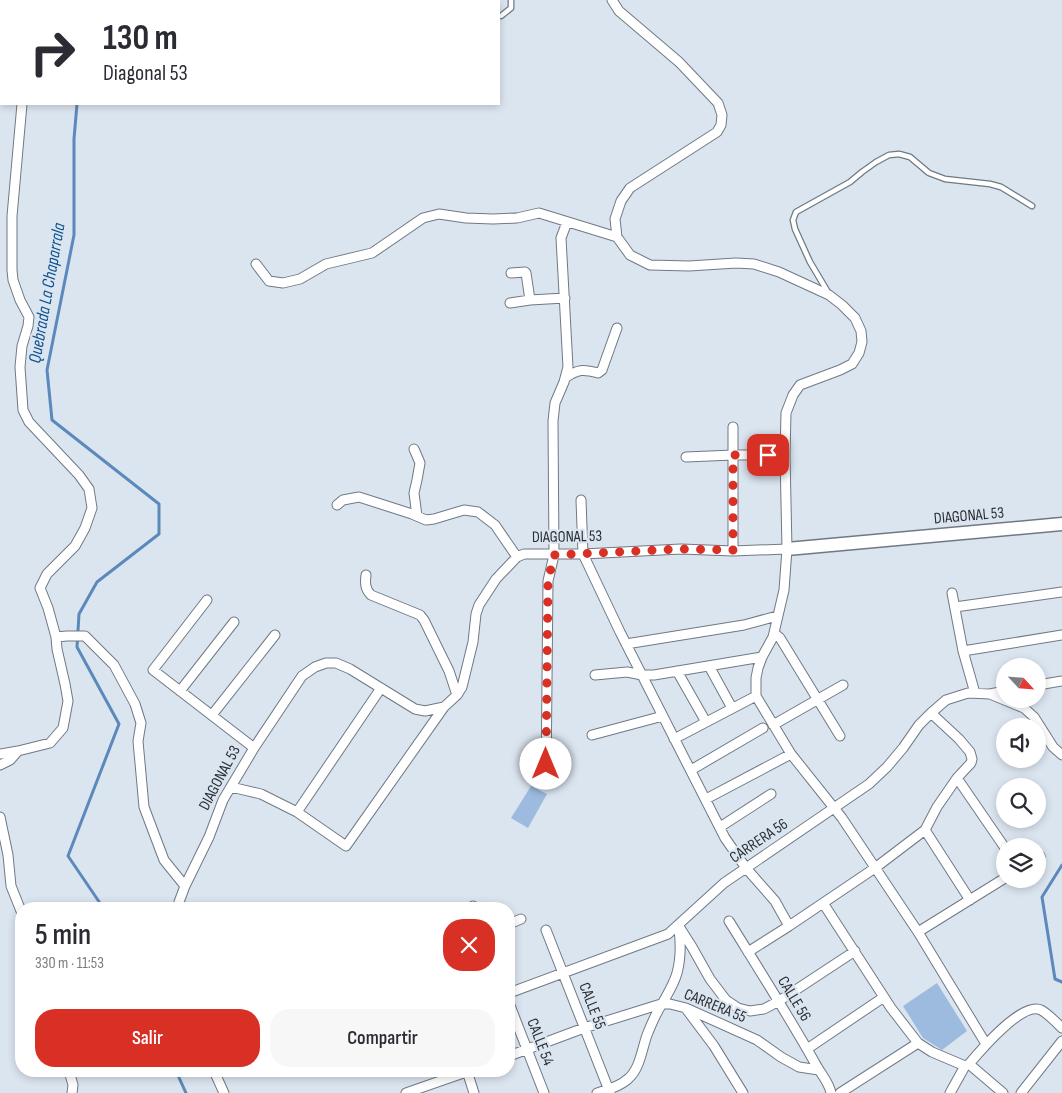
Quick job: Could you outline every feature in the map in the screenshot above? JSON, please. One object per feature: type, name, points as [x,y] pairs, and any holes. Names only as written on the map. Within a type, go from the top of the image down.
[{"type":"street","points":[[612,0],[619,11],[680,62],[718,103],[722,115],[721,125],[717,132],[630,188],[621,201],[615,219],[618,237],[630,255],[650,265],[689,266],[736,263],[754,264],[779,272],[829,295],[854,318],[861,331],[862,342],[859,353],[852,364],[800,385],[793,395],[786,413],[787,550],[784,590],[774,633],[762,657],[756,678],[756,696],[791,754],[842,818],[918,932],[986,1044]]},
{"type":"street","points":[[0,754],[18,752],[50,743],[63,728],[68,701],[56,637],[40,588],[47,574],[75,546],[85,528],[92,508],[89,489],[79,475],[29,422],[23,410],[20,367],[22,346],[29,317],[20,300],[13,280],[12,270],[12,216],[22,105]]},
{"type":"street","points":[[256,264],[269,281],[284,283],[300,279],[326,264],[372,253],[423,218],[439,214],[493,219],[517,218],[539,213],[618,237]]},
{"type":"street","points":[[546,782],[548,581],[554,555],[553,421],[556,403],[568,367],[562,238],[567,222]]},
{"type":"street","points":[[511,273],[526,273],[530,300]]},
{"type":"street","points":[[510,303],[565,298]]},
{"type":"street","points":[[565,378],[573,372],[581,370],[598,372],[602,370],[617,328]]},
{"type":"street","points":[[733,427],[733,550]]},
{"type":"street","points":[[414,449],[420,463],[414,493],[417,516]]},
{"type":"street","points":[[686,457],[785,455]]},
{"type":"street","points":[[337,505],[344,500],[359,497],[426,520],[464,510],[478,512],[495,526],[517,556]]},
{"type":"street","points":[[581,500],[583,554],[626,644],[725,838],[746,868],[775,901],[789,926]]},
{"type":"street","name":"DIAGONAL 53","points":[[179,902],[184,886],[209,838],[223,800],[254,748],[302,676],[316,666],[336,663],[350,669],[415,709],[426,711],[444,707],[457,695],[462,687],[473,642],[476,614],[480,605],[496,580],[517,556],[524,554],[554,555],[681,549],[787,550],[1062,524]]},
{"type":"street","points":[[366,575],[365,584],[370,595],[420,615],[424,620],[449,671],[457,695]]},
{"type":"street","points":[[955,607],[1062,592]]},
{"type":"street","points":[[952,593],[963,651],[975,693]]},
{"type":"street","points":[[206,600],[153,670],[254,748]]},
{"type":"street","points":[[626,644],[744,625],[777,616]]},
{"type":"street","points":[[180,691],[234,622]]},
{"type":"street","points":[[774,633],[780,638],[840,736]]},
{"type":"street","points":[[212,715],[275,635]]},
{"type":"street","points":[[963,651],[1062,635]]},
{"type":"street","points":[[56,637],[85,636],[114,665],[135,704],[141,723],[138,741],[144,807],[164,860],[184,886]]},
{"type":"street","points":[[595,675],[626,672],[654,675],[762,657]]},
{"type":"street","points":[[709,666],[732,708]]},
{"type":"street","points":[[678,671],[706,722]]},
{"type":"street","points":[[1046,684],[1062,681]]},
{"type":"street","points":[[773,725],[843,686]]},
{"type":"street","points":[[297,812],[380,688]]},
{"type":"street","name":"CARRERA 56","points":[[515,991],[668,934],[724,883],[869,784],[887,767],[919,725],[946,700],[968,693],[996,693]]},
{"type":"street","points":[[990,694],[1024,708],[1034,717],[1053,748],[1062,756]]},
{"type":"street","points":[[674,739],[756,696]]},
{"type":"street","points":[[231,787],[261,794],[297,812],[346,846],[444,707]]},
{"type":"street","points":[[748,952],[875,868],[925,830],[937,807],[957,778],[971,763],[972,759],[970,752],[959,739],[931,713]]},
{"type":"street","points":[[592,735],[663,716]]},
{"type":"street","points":[[691,770],[763,728]]},
{"type":"street","points":[[0,765],[10,760],[18,752]]},
{"type":"street","points":[[706,799],[791,754]]},
{"type":"street","points":[[957,778],[998,838]]},
{"type":"street","points":[[720,827],[771,794]]},
{"type":"street","points":[[0,817],[8,856],[11,886],[17,902]]},
{"type":"street","points":[[925,830],[970,900]]},
{"type":"street","points":[[918,932],[996,884]]},
{"type":"street","points":[[823,903],[884,998],[918,1043],[932,1052],[967,1065],[1003,1093]]},
{"type":"street","points":[[515,921],[520,919]]},
{"type":"street","name":"CALLE 56","points":[[729,921],[830,1086],[831,1093]]},
{"type":"street","points":[[678,925],[710,979],[726,1000],[738,1008],[750,1011],[764,1009],[779,1001],[855,951]]},
{"type":"street","points":[[597,1093],[609,1091],[630,1078],[634,1071],[647,1034],[677,975],[681,958],[678,925]]},
{"type":"street","name":"CALLE 55","points":[[546,930],[609,1091]]},
{"type":"street","points":[[807,1049],[884,998]]},
{"type":"street","name":"CARRERA 55","points":[[515,1054],[584,1028],[662,1004],[670,1004],[686,1008],[757,1040],[799,1067],[819,1070]]},
{"type":"street","points":[[686,1008],[714,1046],[743,1093]]},
{"type":"street","points":[[950,1093],[967,1065],[1014,1018],[1037,1009],[1042,1010],[1062,1028]]},
{"type":"street","name":"CALLE 54","points":[[515,1018],[544,1093]]},
{"type":"street","points":[[1021,1093],[1062,1041]]},
{"type":"street","points":[[840,1093],[918,1043]]},
{"type":"street","points":[[71,1077],[72,1093]]},
{"type":"street","points":[[217,1077],[224,1093]]},
{"type":"street","points":[[408,1093],[453,1077]]},
{"type":"street","points":[[469,1077],[474,1093]]},
{"type":"lane","points":[[500,16],[511,8],[511,0]]},
{"type":"lane","points":[[829,295],[810,262],[795,229],[793,220],[796,212],[850,182],[876,162],[889,155],[899,154],[910,157],[930,173],[945,179],[1001,187],[1032,206]]},
{"type":"shaded area","points":[[531,786],[547,794],[528,828],[511,818]]},
{"type":"shaded area","points":[[937,983],[967,1031],[942,1050],[923,1038],[903,1006]]},
{"type":"waterway","name":"Quebrada La Chaparrala","points":[[77,105],[74,139],[74,235],[47,370],[52,420],[159,504],[159,534],[97,582],[79,614],[77,647],[119,724],[68,856],[99,902]]},
{"type":"waterway","points":[[1062,865],[1042,897],[1055,979],[1062,982]]},
{"type":"waterway","name":"Quebrada La Chaparrala","points":[[179,1077],[186,1093]]},
{"type":"route","points":[[546,764],[548,581],[554,555],[681,549],[733,550],[733,455],[768,455]]}]
